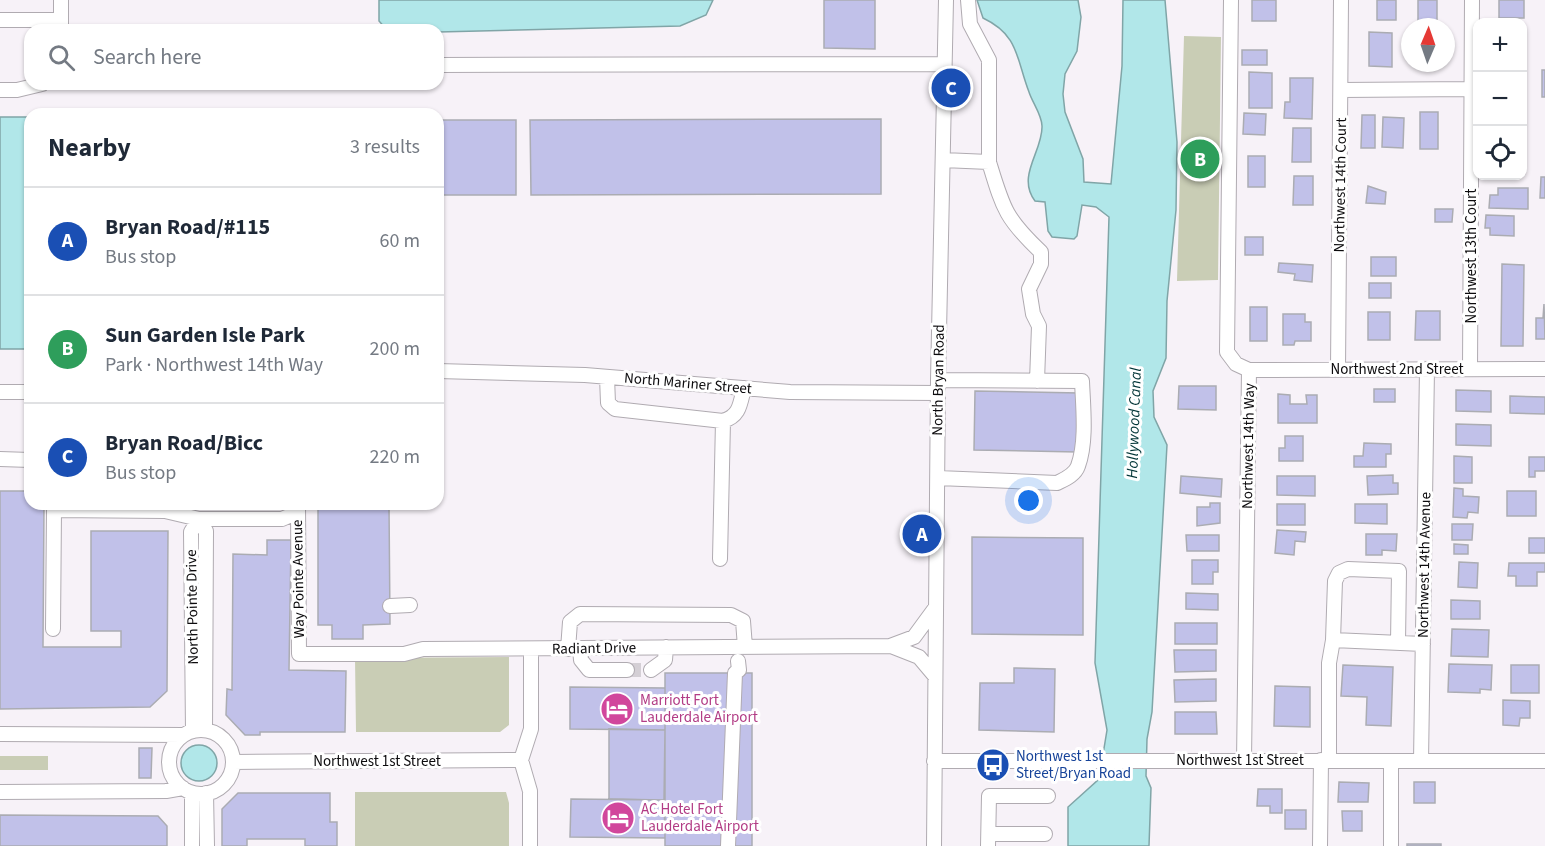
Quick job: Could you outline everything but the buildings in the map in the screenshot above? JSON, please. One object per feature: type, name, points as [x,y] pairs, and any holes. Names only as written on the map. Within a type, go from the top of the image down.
[{"type":"street","points":[[61,0],[61,24]]},
{"type":"street","name":"North Bryan Road","points":[[933,846],[938,386],[946,0]]},
{"type":"street","points":[[968,0],[970,24],[989,60],[989,162],[1002,206],[1015,228],[1041,252],[1041,264],[1029,289],[1033,314],[1039,326],[1037,381]]},
{"type":"street","name":"Northwest 14th Way","points":[[1230,0],[1227,352],[1236,364],[1249,370],[1244,760]]},
{"type":"street","name":"Northwest 14th Court","points":[[1338,369],[1341,0]]},
{"type":"street","name":"Northwest 13th Court","points":[[1470,369],[1472,0]]},
{"type":"street","points":[[0,20],[49,24]]},
{"type":"street","points":[[444,65],[944,64]]},
{"type":"street","points":[[0,90],[24,88]]},
{"type":"street","points":[[1341,90],[1472,89]]},
{"type":"street","points":[[943,160],[989,162]]},
{"type":"street","name":"Northwest 14th Avenue","points":[[1421,761],[1427,369]]},
{"type":"street","name":"Northwest 2nd Street","points":[[1249,370],[1545,369]]},
{"type":"street","name":"North Mariner Street","points":[[444,372],[531,372],[790,392],[1082,381],[1082,444],[1078,468],[1069,477],[1057,483],[938,478]]},
{"type":"street","points":[[607,377],[609,403],[615,409],[723,421],[733,418],[738,412],[744,388]]},
{"type":"street","points":[[0,392],[24,392]]},
{"type":"street","points":[[720,559],[723,421]]},
{"type":"street","points":[[0,459],[24,460]]},
{"type":"street","points":[[52,629],[54,510]]},
{"type":"street","points":[[149,510],[171,512],[199,519],[282,519],[295,510]]},
{"type":"street","name":"Way Pointe Avenue","points":[[298,510],[299,654]]},
{"type":"street","name":"North Pointe Drive","points":[[194,732],[206,531],[199,519]]},
{"type":"street","points":[[1320,846],[1329,663],[1334,640],[1335,581],[1339,573],[1348,569],[1399,571],[1398,643]]},
{"type":"street","points":[[390,606],[410,605]]},
{"type":"street","name":"Radiant Drive","points":[[299,654],[404,654],[423,649],[666,647],[738,657],[890,646],[914,637],[936,607]]},
{"type":"street","points":[[627,670],[589,670],[574,648],[570,622],[580,614],[731,615],[743,621],[738,657],[728,846]]},
{"type":"street","points":[[1334,640],[1423,644]]},
{"type":"street","name":"Radiant Drive","points":[[890,646],[919,657],[935,676]]},
{"type":"street","points":[[651,670],[665,660],[666,647]]},
{"type":"street","points":[[530,846],[530,790],[521,760],[531,729],[531,649]]},
{"type":"street","points":[[194,732],[176,742],[169,761],[170,772],[194,791],[207,846]]},
{"type":"street","points":[[0,734],[194,732],[222,738],[232,753],[233,762],[232,771],[222,786],[194,791],[0,792]]},
{"type":"street","name":"Northwest 1st Street","points":[[934,761],[1094,759],[1545,761]]},
{"type":"street","name":"Northwest 1st Street","points":[[233,762],[521,760]]},
{"type":"street","points":[[1391,761],[1391,846]]},
{"type":"street","points":[[192,846],[194,791]]},
{"type":"street","points":[[1044,834],[988,840],[989,796],[1048,796]]},
{"type":"green space","points":[[1184,36],[1221,37],[1218,280],[1177,281]]},
{"type":"green space","points":[[509,657],[509,725],[500,732],[356,732],[355,658]]},
{"type":"green space","points":[[0,756],[48,756],[48,770],[0,770]]},
{"type":"green space","points":[[355,792],[506,792],[509,803],[509,846],[355,846]]},
{"type":"water","points":[[379,0],[713,0],[706,15],[680,26],[444,32],[444,24],[382,24],[379,21]]},
{"type":"water","name":"Hollywood Canal","points":[[977,0],[1078,0],[1081,17],[1077,51],[1065,74],[1063,94],[1065,112],[1083,159],[1084,182],[1111,184],[1122,66],[1123,0],[1165,0],[1177,142],[1176,210],[1167,301],[1166,358],[1153,391],[1154,417],[1167,445],[1152,712],[1147,739],[1146,776],[1151,788],[1149,846],[1068,846],[1068,807],[1099,779],[1107,730],[1095,663],[1109,217],[1096,207],[1082,205],[1077,236],[1074,239],[1052,237],[1048,231],[1045,202],[1035,201],[1028,182],[1041,135],[1040,117],[1030,96],[1015,49],[1004,32],[983,18]]},
{"type":"water","points":[[0,117],[24,117],[24,349],[0,349]]},
{"type":"water","points":[[199,745],[212,750],[217,763],[212,776],[199,781],[186,776],[181,763],[186,750]]},
{"type":"tunnel","points":[[627,670],[651,670]]},
{"type":"place","name":"Bryan Road/Bicc","points":[[951,88]]},
{"type":"place","name":"Sun Garden Isle Park","points":[[1200,159]]},
{"type":"place","name":"Bryan Road/#115","points":[[922,534]]},
{"type":"place","name":"Marriott Fort Lauderdale Airport","points":[[617,709]]},
{"type":"place","name":"Northwest 1st Street/Bryan Road","points":[[993,765]]},
{"type":"place","name":"AC Hotel Fort Lauderdale Airport","points":[[618,818]]}]
